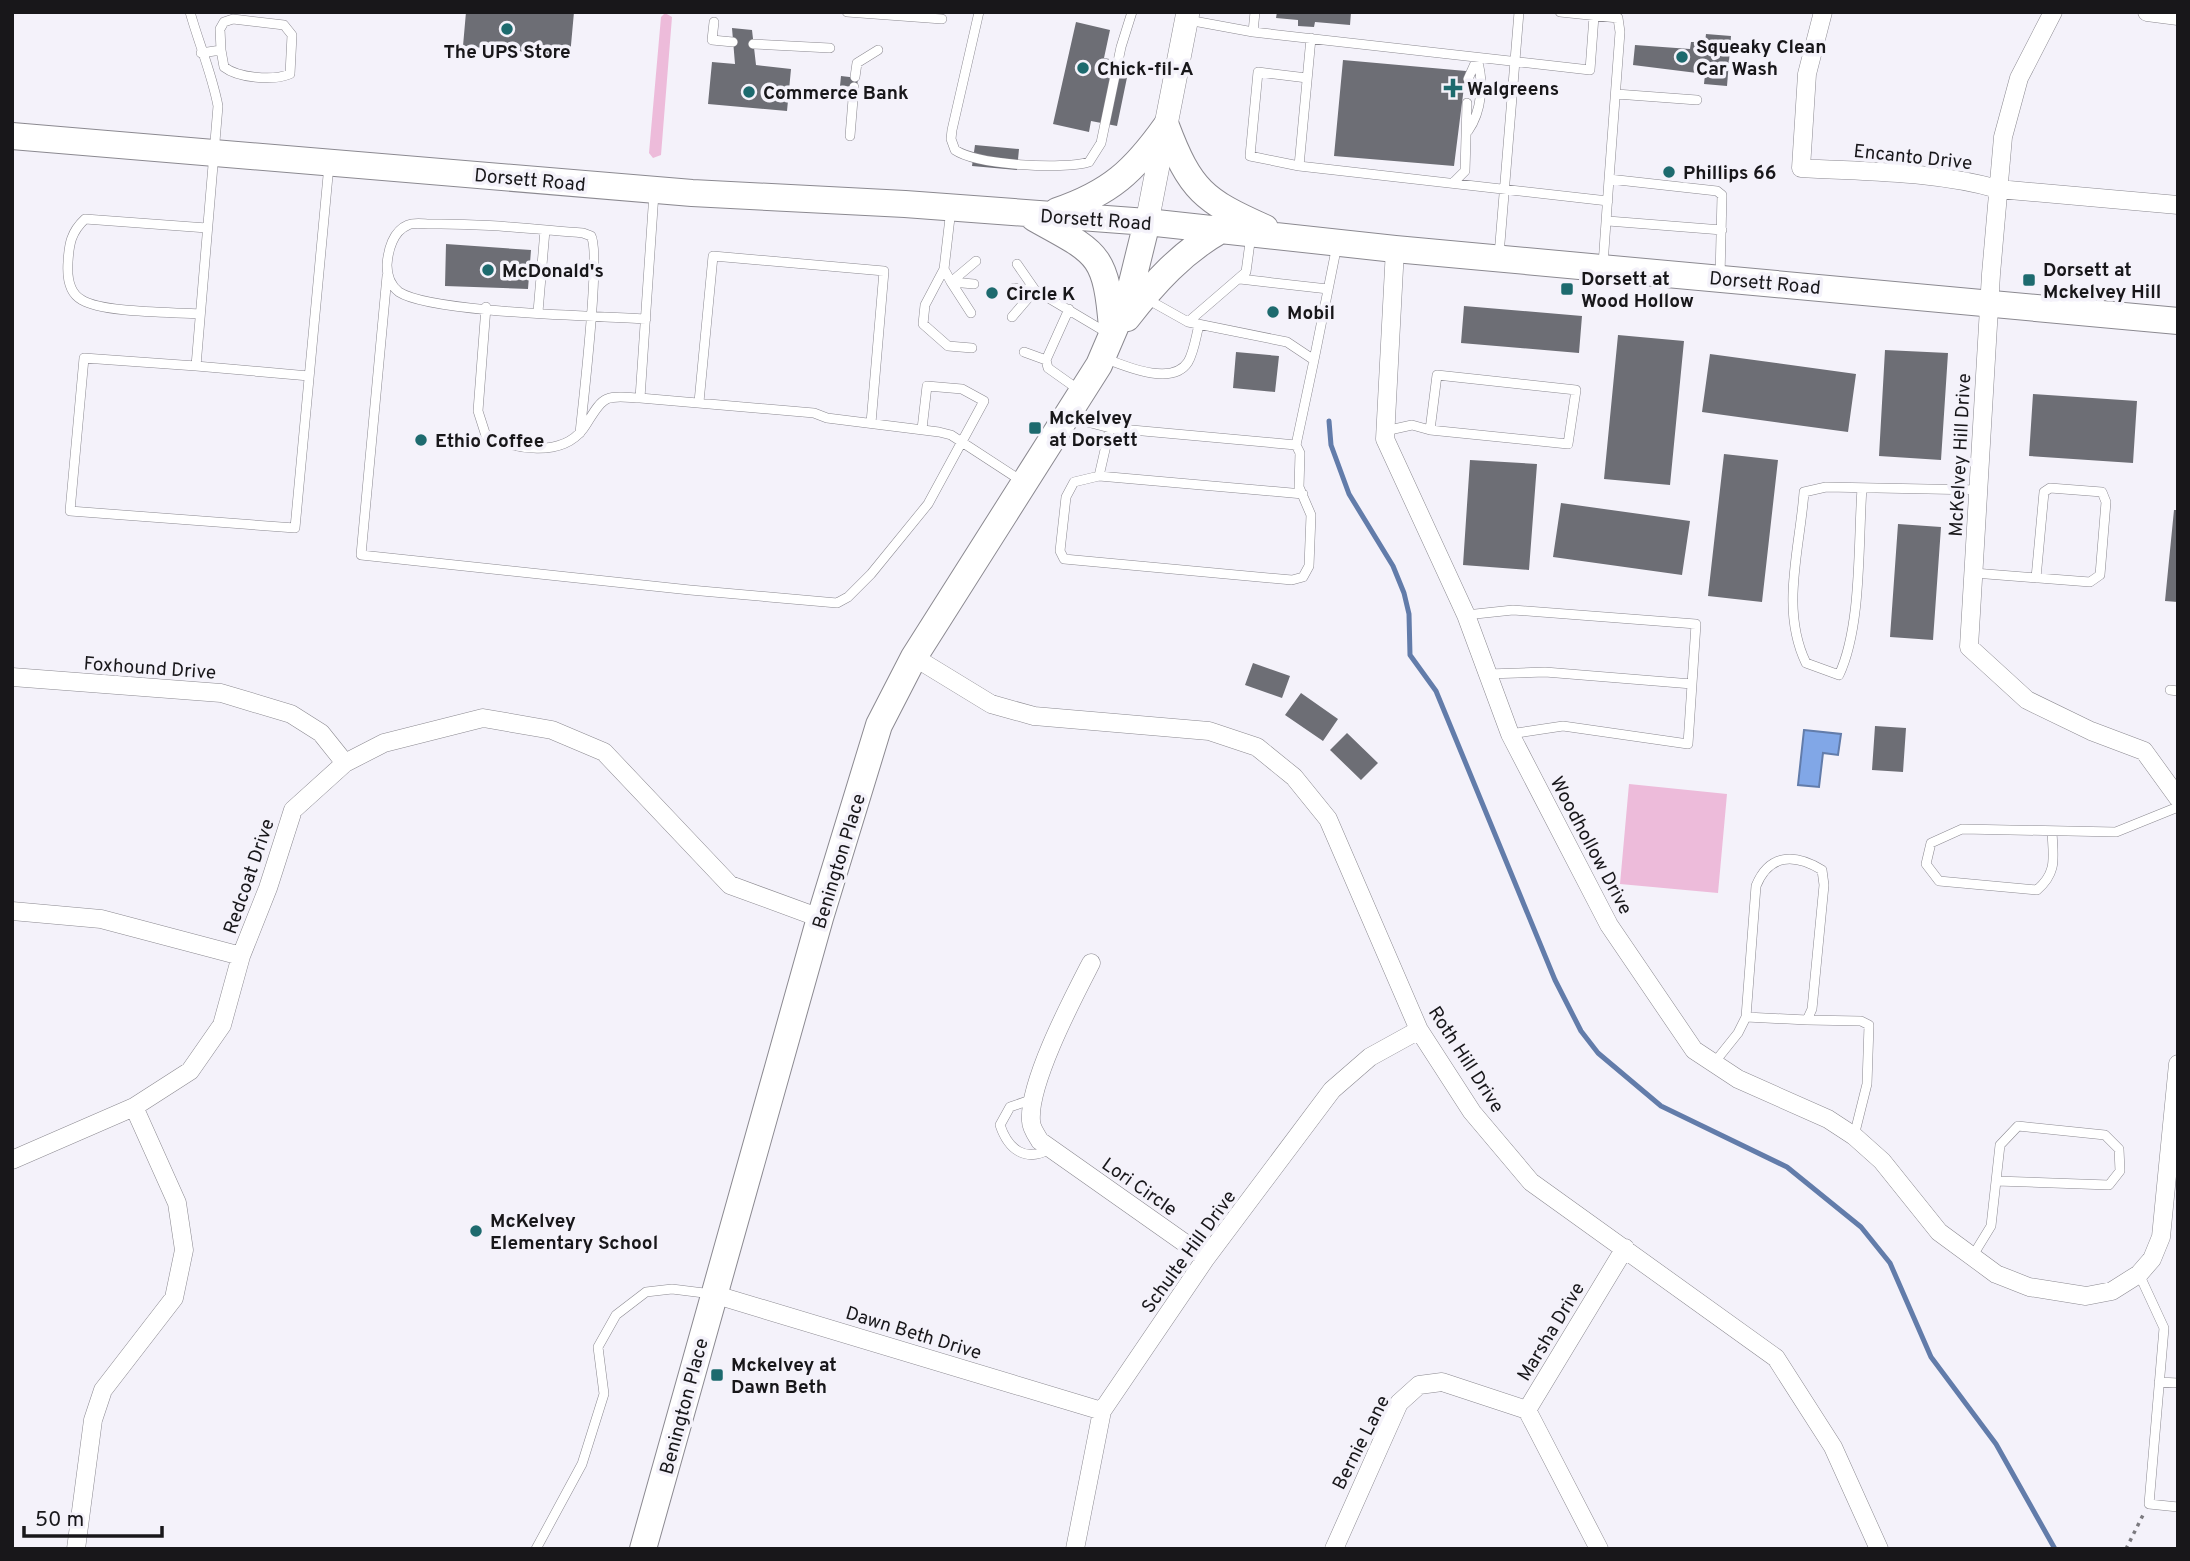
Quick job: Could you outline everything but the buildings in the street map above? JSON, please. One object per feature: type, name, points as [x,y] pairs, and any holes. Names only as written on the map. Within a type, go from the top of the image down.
[{"type":"main road","points":[[1035,214],[1087,201],[1120,181],[1143,158],[1166,126]]},
{"type":"main road","points":[[1166,126],[1179,162],[1193,184],[1219,207],[1285,237]]},
{"type":"main road","name":"Dorsett Road","points":[[12,136],[654,190],[1147,222],[1395,249],[2178,321]]},
{"type":"main road","points":[[1035,214],[1088,248],[1102,267],[1110,293],[1108,347]]},
{"type":"main road","name":"Benington Place","points":[[643,1549],[820,918],[880,725],[914,657],[1108,347],[1129,295],[1147,222]]},
{"type":"main road","points":[[1108,347],[1143,297],[1196,244],[1222,230]]},
{"type":"street","name":"Encanto Drive","points":[[1823,12],[1807,74],[1801,168],[1921,176],[1972,182],[1998,189],[2178,205]]},
{"type":"street","name":"McKelvey Hill Drive","points":[[2053,12],[2026,61],[2008,110],[1998,189],[1969,647],[2027,700],[2091,731],[2144,751],[2178,798]]},
{"type":"street","points":[[2147,12],[2178,16]]},
{"type":"street","points":[[1147,222],[1187,16]]},
{"type":"street","name":"Woodhollow Drive","points":[[1395,249],[1385,439],[1466,615],[1510,734],[1609,925],[1695,1050],[1712,1065],[1828,1119],[1854,1136],[1882,1161],[1939,1232],[1996,1274],[2029,1287],[2086,1296],[2112,1291],[2139,1274]]},
{"type":"street","name":"Roth Hill Drive","points":[[914,657],[991,704],[1034,716],[1209,731],[1257,747],[1294,777],[1328,818],[1419,1030],[1472,1112],[1531,1182],[1776,1357],[1833,1447],[1879,1549]]},
{"type":"street","name":"Foxhound Drive","points":[[12,677],[221,693],[291,714],[321,733],[345,763]]},
{"type":"street","name":"Redcoat Drive","points":[[12,1160],[134,1107],[190,1071],[222,1025],[241,956],[268,888],[293,810],[345,763],[384,743],[483,718],[552,730],[604,752],[730,885],[820,918]]},
{"type":"street","points":[[12,911],[101,919],[241,956]]},
{"type":"street","name":"Lori Circle","points":[[1091,963],[1060,1022],[1035,1098],[1031,1123],[1040,1141],[1206,1258]]},
{"type":"street","name":"Schulte Hill Drive","points":[[1075,1549],[1102,1411],[1206,1258],[1332,1090],[1370,1057],[1419,1030]]},
{"type":"street","points":[[2139,1274],[2152,1259],[2161,1237],[2178,1063]]},
{"type":"street","points":[[76,1549],[93,1419],[103,1390],[174,1298],[184,1250],[177,1203],[134,1107]]},
{"type":"street","name":"Marsha Drive","points":[[1599,1549],[1527,1409],[1625,1248]]},
{"type":"street","name":"Dawn Beth Drive","points":[[713,1294],[1102,1411]]},
{"type":"street","name":"Bernie Lane","points":[[1334,1549],[1399,1403],[1419,1385],[1442,1382],[1527,1409]]},
{"type":"lane","points":[[190,12],[201,53],[212,75],[218,106],[195,366]]},
{"type":"lane","points":[[848,12],[942,19]]},
{"type":"lane","points":[[979,12],[952,130],[955,150],[972,158],[1062,166],[1089,162],[1101,143],[1121,47],[1132,12]]},
{"type":"lane","points":[[1252,32],[1255,12]]},
{"type":"lane","points":[[1499,258],[1519,12]]},
{"type":"lane","points":[[1560,12],[1618,18],[1608,222],[1602,267]]},
{"type":"lane","points":[[1187,16],[1252,32],[1590,70],[1594,16]]},
{"type":"lane","points":[[233,19],[284,26],[292,34],[290,74],[280,78],[232,73],[224,67],[221,50],[220,29],[224,22],[233,19]]},
{"type":"lane","points":[[714,22],[712,40],[733,42]]},
{"type":"lane","points":[[1299,166],[1311,38]]},
{"type":"lane","points":[[753,44],[830,48]]},
{"type":"lane","points":[[201,53],[221,50]]},
{"type":"lane","points":[[850,136],[857,63],[878,50]]},
{"type":"lane","points":[[1468,79],[1477,59]]},
{"type":"lane","points":[[1468,131],[1477,117],[1482,73],[1477,59]]},
{"type":"lane","points":[[1307,78],[1258,72],[1250,156],[1299,166],[1608,201]]},
{"type":"lane","points":[[1616,94],[1697,100]]},
{"type":"lane","points":[[1453,183],[1465,171],[1467,103]]},
{"type":"lane","points":[[309,376],[83,358],[70,511],[295,528],[329,163]]},
{"type":"lane","points":[[1609,179],[1717,191],[1723,199],[1720,278]]},
{"type":"lane","points":[[640,398],[654,190]]},
{"type":"lane","points":[[951,208],[944,269],[925,305],[923,324],[948,346],[972,348]]},
{"type":"lane","points":[[200,314],[107,307],[81,300],[69,285],[70,244],[74,229],[85,219],[103,218],[207,228]]},
{"type":"lane","points":[[1608,222],[1722,230]]},
{"type":"lane","points":[[580,433],[595,249],[591,236],[583,233],[449,223],[409,224],[393,237],[387,257],[361,555],[836,603],[848,597],[871,574],[928,504],[984,401],[962,389],[927,386],[922,429]]},
{"type":"lane","points":[[538,312],[545,230]]},
{"type":"lane","points":[[1188,322],[1240,279],[1248,268],[1251,234]]},
{"type":"lane","points":[[1303,494],[1099,476],[1074,482],[1066,497],[1060,551],[1064,559],[1292,580],[1303,577],[1309,566],[1311,515],[1303,494],[1299,487],[1300,453],[1296,444],[1337,243]]},
{"type":"lane","points":[[699,402],[713,256],[884,271],[870,423]]},
{"type":"lane","points":[[951,282],[976,261]]},
{"type":"lane","points":[[1017,264],[1035,290]]},
{"type":"lane","points":[[944,269],[971,313]]},
{"type":"lane","points":[[387,276],[398,291],[418,300],[646,319]]},
{"type":"lane","points":[[1240,279],[1328,289]]},
{"type":"lane","points":[[951,282],[974,284]]},
{"type":"lane","points":[[1014,288],[1035,290],[1069,309],[1108,347],[1138,370],[1168,373],[1180,370],[1188,362],[1199,325]]},
{"type":"lane","points":[[1012,317],[1035,290]]},
{"type":"lane","points":[[1143,297],[1188,322],[1287,341],[1314,360]]},
{"type":"lane","points":[[486,307],[478,411],[486,436],[507,446],[547,448],[561,444],[580,433],[603,400],[611,397],[699,402],[814,413],[827,418],[951,435],[1025,483]]},
{"type":"lane","points":[[1069,309],[1046,360],[1048,369],[1082,392]]},
{"type":"lane","points":[[1024,352],[1046,360]]},
{"type":"lane","points":[[1385,431],[1412,425],[1430,430],[1569,443],[1576,390],[1437,375],[1430,430]]},
{"type":"lane","points":[[1066,417],[1110,428],[1296,444]]},
{"type":"lane","points":[[1099,476],[1110,428]]},
{"type":"lane","points":[[1862,488],[1854,621],[1850,651],[1839,675],[1806,663],[1800,649],[1791,608],[1804,492],[1826,487],[1979,490]]},
{"type":"lane","points":[[1974,573],[2036,578],[2091,582],[2098,578],[2106,502],[2102,492],[2050,488],[2044,492],[2036,578]]},
{"type":"lane","points":[[1466,615],[1513,610],[1696,624],[1688,744],[1563,726],[1510,734]]},
{"type":"lane","points":[[1488,674],[1545,672],[1692,684]]},
{"type":"lane","points":[[2052,831],[2053,864],[2050,879],[2037,890],[1939,881],[1926,864],[1931,843],[1962,828],[2116,832],[2178,807]]},
{"type":"lane","points":[[1712,1065],[1738,1033],[1746,1017],[1756,886],[1763,869],[1778,859],[1807,861],[1822,870],[1825,885],[1812,1009],[1807,1020]]},
{"type":"lane","points":[[1746,1017],[1861,1021],[1868,1025],[1867,1084],[1854,1136]]},
{"type":"lane","points":[[1035,1098],[1010,1107],[1000,1125],[1006,1142],[1022,1153],[1038,1155],[1050,1148]]},
{"type":"lane","points":[[1971,1258],[1991,1226],[1996,1181],[2000,1145],[2018,1126],[2105,1135],[2119,1149],[2120,1171],[2109,1185],[1996,1181]]},
{"type":"lane","points":[[2139,1274],[2164,1328],[2149,1503],[2178,1507]]},
{"type":"lane","points":[[536,1549],[582,1464],[604,1394],[598,1347],[616,1315],[646,1292],[672,1289],[713,1294]]},
{"type":"lane","points":[[2159,1382],[2178,1384]]},
{"type":"path","points":[[2126,1549],[2149,1503]]},
{"type":"shaded area","points":[[665,13],[672,17],[661,155],[653,158],[649,153],[661,17]]},
{"type":"shaded area","points":[[1629,784],[1727,794],[1718,893],[1620,884]]},
{"type":"water","points":[[1804,730],[1841,734],[1838,755],[1823,753],[1819,787],[1798,785]]},
{"type":"waterway","points":[[1329,421],[1331,445],[1349,494],[1393,566],[1404,593],[1409,614],[1410,655],[1436,691],[1555,980],[1581,1031],[1598,1053],[1661,1106],[1787,1167],[1861,1227],[1890,1263],[1931,1357],[1996,1444],[2055,1549]]},
{"type":"place","name":"The UPS Store","points":[[507,29]]},
{"type":"place","name":"Squeaky Clean Car Wash","points":[[1682,57]]},
{"type":"place","name":"Chick-fil-A","points":[[1083,68]]},
{"type":"place","name":"Walgreens","points":[[1453,88]]},
{"type":"place","name":"Commerce Bank","points":[[749,92]]},
{"type":"place","name":"Phillips 66","points":[[1669,172]]},
{"type":"place","name":"McDonald's","points":[[488,270]]},
{"type":"place","name":"Dorsett at Mckelvey Hill","points":[[2029,280]]},
{"type":"place","name":"Dorsett at Wood Hollow","points":[[1567,289]]},
{"type":"place","name":"Circle K","points":[[992,293]]},
{"type":"place","name":"Mobil","points":[[1273,312]]},
{"type":"place","name":"Mckelvey at Dorsett","points":[[1035,428]]},
{"type":"place","name":"Ethio Coffee","points":[[421,440]]},
{"type":"place","name":"McKelvey Elementary School","points":[[476,1231]]},
{"type":"place","name":"Mckelvey at Dawn Beth","points":[[717,1375]]}]
